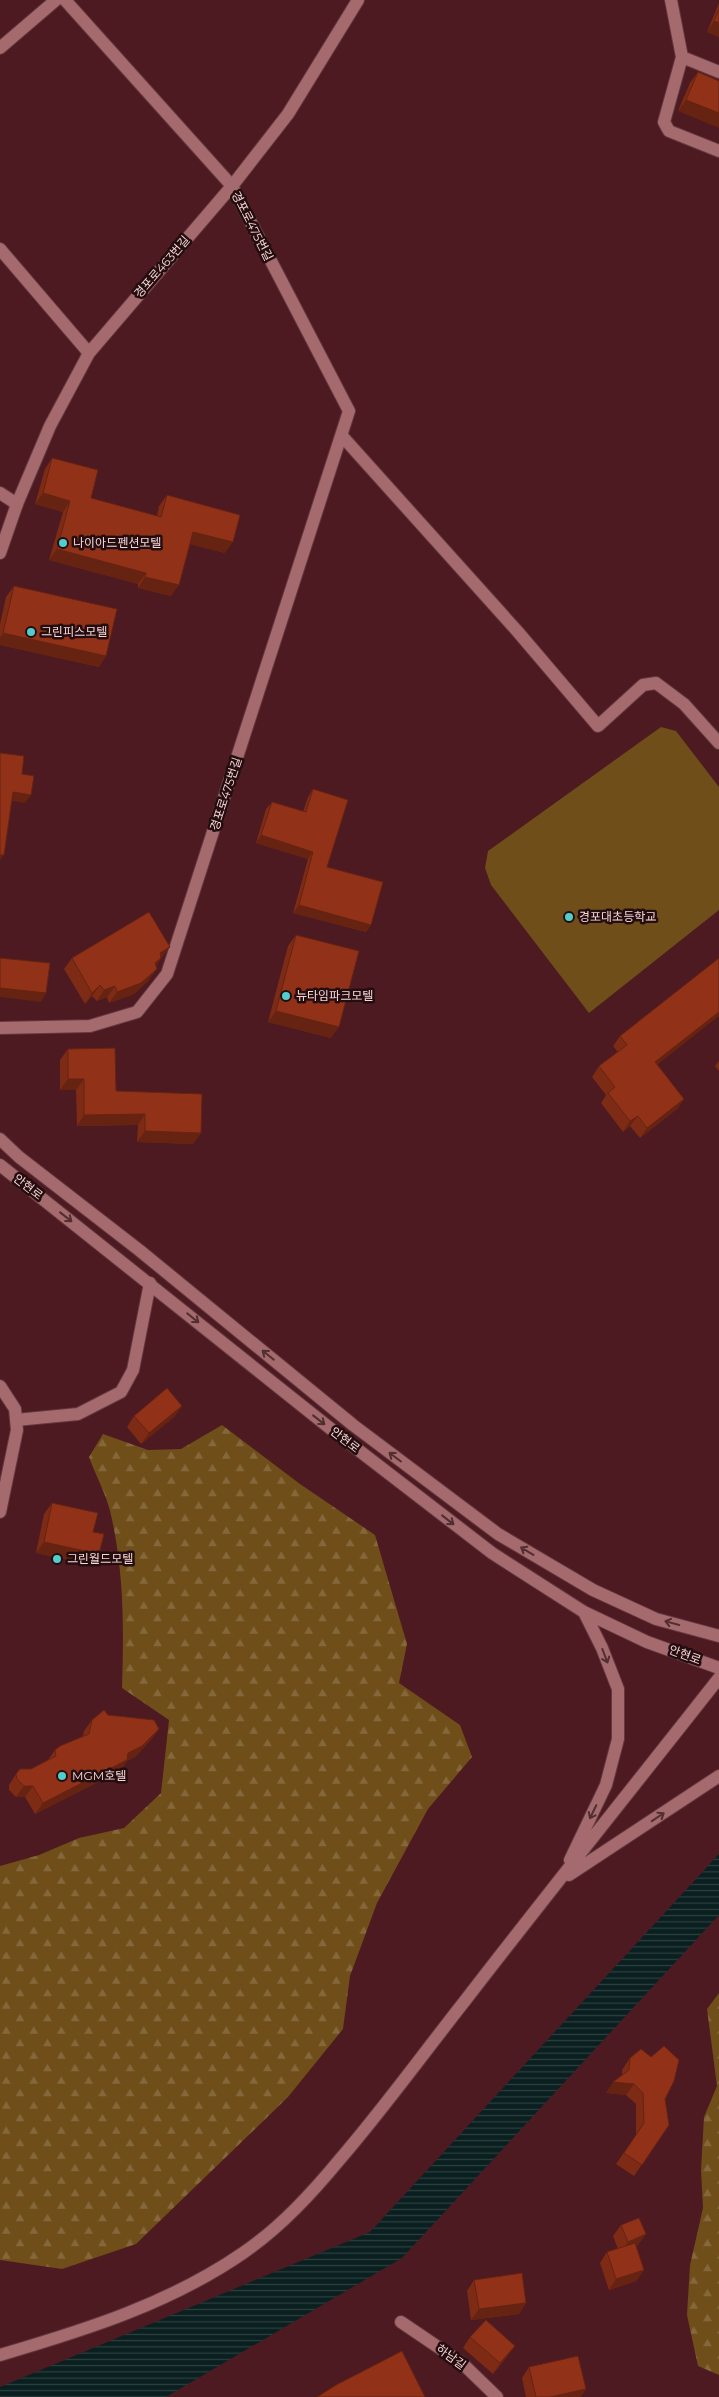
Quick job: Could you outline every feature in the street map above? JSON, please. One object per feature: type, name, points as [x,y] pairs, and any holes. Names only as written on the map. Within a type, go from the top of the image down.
[{"type":"street","points":[[0,48],[56,0]]},
{"type":"street","name":"경포로475번길","points":[[0,1028],[90,1026],[138,1012],[167,974],[349,411],[232,186],[64,0]]},
{"type":"street","name":"경포로463번길","points":[[0,553],[16,504],[50,426],[89,352],[232,186],[288,114],[358,0]]},
{"type":"street","points":[[671,0],[682,57],[664,122],[669,131],[719,151]]},
{"type":"street","points":[[682,57],[719,72]]},
{"type":"street","points":[[0,249],[89,352]]},
{"type":"street","points":[[342,436],[518,632],[598,726],[643,684],[656,683],[684,704],[719,743]]},
{"type":"street","points":[[0,493],[16,504]]},
{"type":"street","name":"안현로","points":[[0,1139],[19,1157],[139,1250],[353,1425],[498,1534],[593,1590],[656,1619],[719,1636]]},
{"type":"street","name":"안현로","points":[[0,1165],[150,1283],[302,1407],[492,1553],[584,1612],[647,1642],[719,1668]]},
{"type":"street","points":[[16,1420],[78,1414],[121,1392],[134,1370],[150,1283]]},
{"type":"street","points":[[0,1386],[15,1409],[17,1430],[0,1512]]},
{"type":"street","points":[[559,1882],[606,1786],[618,1738],[618,1690],[602,1648],[584,1612]]},
{"type":"street","points":[[0,2355],[95,2326],[202,2280],[245,2252],[282,2222],[313,2191],[369,2126],[522,1926],[559,1882],[719,1678]]},
{"type":"street","points":[[559,1882],[719,1776]]},
{"type":"street","name":"하남길","points":[[401,2322],[463,2364],[497,2397]]},
{"type":"green space","points":[[661,727],[676,731],[719,787],[719,910],[589,1013],[491,885],[485,868],[488,851]]},
{"type":"green space","points":[[222,1425],[300,1484],[375,1535],[407,1644],[399,1683],[460,1725],[472,1757],[428,1809],[377,1903],[350,1976],[343,2029],[288,2097],[136,2244],[62,2269],[0,2260],[0,1866],[39,1855],[79,1838],[124,1828],[161,1793],[169,1720],[122,1688],[123,1622],[121,1579],[115,1536],[109,1508],[89,1457],[103,1434],[148,1450],[181,1449]]},
{"type":"green space","points":[[719,1993],[719,2375],[698,2366],[687,2315],[690,2265],[703,2208],[701,2170],[704,2117],[717,2086],[707,2009]]},
{"type":"water","points":[[719,1854],[719,1915],[402,2258],[166,2397],[0,2397],[0,2387],[370,2232]]},
{"type":"building","points":[[719,10],[719,23],[714,21]]},
{"type":"building","points":[[698,72],[719,81],[719,113],[686,100]]},
{"type":"building","points":[[52,458],[98,470],[91,498],[161,517],[167,495],[240,515],[233,542],[193,532],[179,585],[145,577],[146,573],[57,549],[70,501],[43,493]]},
{"type":"building","points":[[14,586],[117,609],[106,656],[3,633]]},
{"type":"building","points":[[0,753],[24,756],[22,774],[34,776],[31,795],[13,792],[4,855],[0,855]]},
{"type":"building","points":[[313,789],[348,800],[327,867],[383,882],[371,925],[299,905],[313,852],[261,835],[272,802],[306,812]]},
{"type":"building","points":[[149,912],[170,947],[160,953],[161,958],[155,963],[157,969],[141,983],[117,992],[115,986],[104,990],[100,985],[92,993],[72,958]]},
{"type":"building","points":[[296,935],[359,951],[339,1027],[276,1011]]},
{"type":"building","points":[[0,958],[50,963],[46,993],[0,988]]},
{"type":"building","points":[[719,958],[719,1012],[655,1062],[684,1099],[647,1128],[638,1116],[630,1121],[608,1093],[615,1087],[599,1066],[627,1045],[620,1036]]},
{"type":"building","points":[[115,1048],[116,1091],[202,1094],[201,1133],[145,1131],[145,1114],[84,1115],[84,1079],[68,1079],[68,1049]]},
{"type":"building","points":[[167,1388],[182,1406],[149,1433],[134,1416]]},
{"type":"building","points":[[52,1503],[98,1513],[93,1532],[104,1534],[99,1554],[44,1542]]},
{"type":"building","points":[[104,1710],[108,1715],[154,1720],[159,1729],[142,1746],[128,1753],[127,1760],[43,1803],[33,1786],[24,1786],[17,1779],[16,1774],[20,1769],[31,1769],[56,1756],[55,1750],[60,1746],[89,1734],[92,1720]]},
{"type":"building","points":[[664,2046],[679,2060],[674,2081],[665,2099],[669,2125],[642,2165],[624,2153],[644,2123],[643,2093],[634,2084],[613,2082],[629,2070],[630,2058],[641,2049],[651,2057]]},
{"type":"building","points":[[639,2218],[646,2234],[628,2242],[621,2225]]},
{"type":"building","points":[[635,2243],[644,2270],[616,2279],[607,2252]]},
{"type":"building","points":[[522,2273],[526,2303],[479,2309],[474,2280]]},
{"type":"building","points":[[486,2320],[515,2346],[500,2363],[470,2337]]},
{"type":"building","points":[[402,2351],[425,2397],[317,2397],[336,2385]]},
{"type":"building","points":[[578,2356],[586,2389],[550,2397],[536,2397],[529,2367]]},
{"type":"place","name":"나이아드펜션모텔","points":[[63,543]]},
{"type":"place","name":"그린피스모텔","points":[[31,632]]},
{"type":"place","name":"경포대초등학교","points":[[569,917]]},
{"type":"place","name":"뉴타임파크모텔","points":[[286,996]]},
{"type":"place","name":"그린월드모텔","points":[[57,1559]]},
{"type":"place","name":"MGM호텔","points":[[62,1776]]}]
